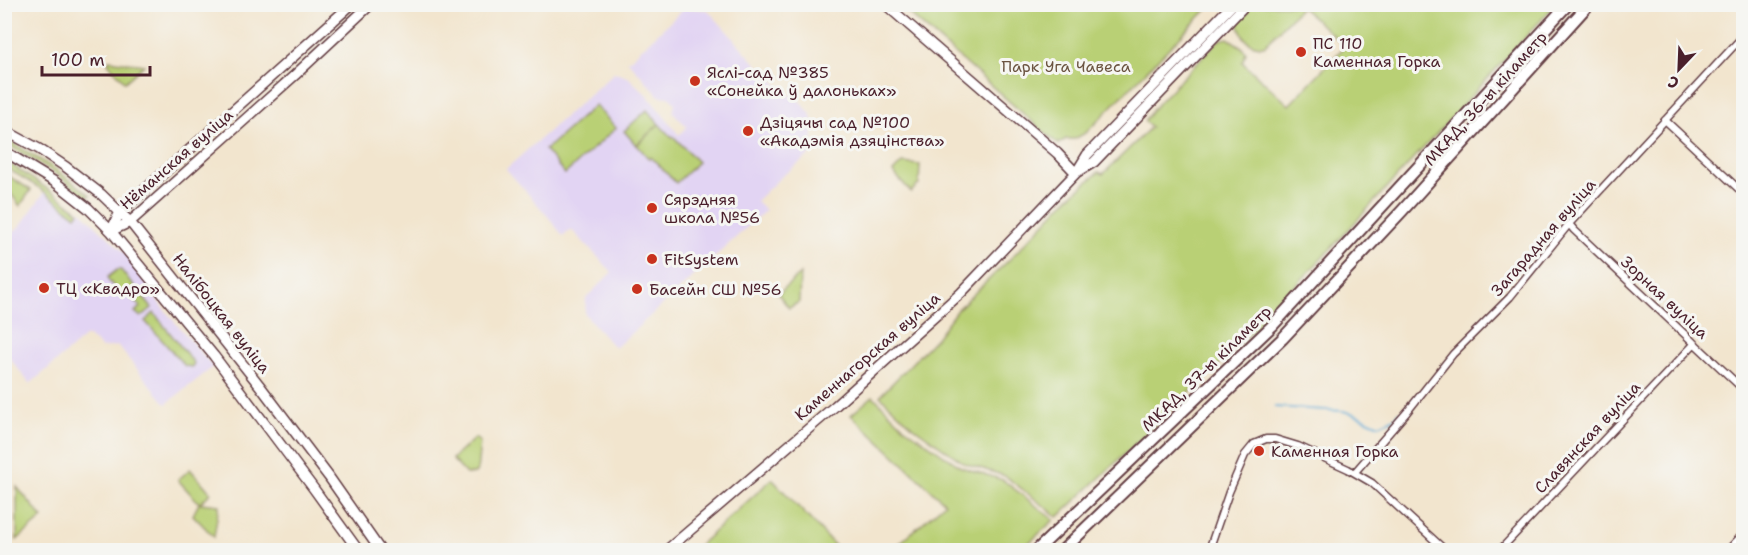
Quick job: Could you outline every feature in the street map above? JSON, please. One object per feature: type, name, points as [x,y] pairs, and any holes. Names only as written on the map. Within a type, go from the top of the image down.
[{"type":"highway","name":"МКАД, 36-ы кіламетр","points":[[1390,200],[1568,4]]},
{"type":"highway","name":"МКАД, 36-ы кіламетр","points":[[1402,211],[1589,4]]},
{"type":"highway","name":"МКАД, 37-ы кіламетр","points":[[1037,550],[1272,326],[1390,200]]},
{"type":"highway","name":"МКАД, 37-ы кіламетр","points":[[1063,550],[1282,339],[1402,211]]},
{"type":"main road","name":"Нёманская вуліца","points":[[111,231],[120,212],[351,4]]},
{"type":"main road","name":"Нёманская вуліца","points":[[111,231],[130,222],[371,4]]},
{"type":"main road","points":[[885,4],[1076,172]]},
{"type":"main road","name":"Каменнагорская вуліца","points":[[667,550],[962,293],[1076,172],[1087,155],[1233,4]]},
{"type":"main road","name":"Каменнагорская вуліца","points":[[1076,172],[1094,162],[1246,4]]},
{"type":"main road","name":"Налібоцкая вуліца","points":[[4,130],[66,167],[130,222],[260,386],[329,477],[380,550]]},
{"type":"main road","name":"Налібоцкая вуліца","points":[[4,151],[55,182],[88,208],[111,231],[214,356],[358,550]]},
{"type":"street","name":"Загарадная вуліца","points":[[1355,472],[1454,354],[1510,297],[1569,224],[1743,35]]},
{"type":"street","points":[[1665,120],[1743,194]]},
{"type":"street","name":"Зорная вуліца","points":[[1569,224],[1743,390]]},
{"type":"street","name":"Славянская вуліца","points":[[1500,550],[1695,344]]},
{"type":"street","points":[[1209,550],[1229,492],[1245,455],[1254,444],[1275,438],[1355,472],[1387,496],[1445,550]]},
{"type":"street","points":[[1728,550],[1743,533]]},
{"type":"shaded area","name":"Сярэдняя школа №56","points":[[685,8],[708,10],[758,66],[789,96],[794,95],[810,113],[813,123],[812,153],[781,177],[756,201],[766,210],[615,348],[585,314],[586,298],[612,272],[571,229],[563,236],[506,169],[615,72],[629,78],[647,95],[679,135],[687,127],[673,112],[675,103],[669,97],[659,96],[628,61]]},
{"type":"shaded area","points":[[47,189],[83,213],[129,257],[162,307],[213,367],[166,404],[118,346],[102,348],[88,336],[30,384],[5,352],[5,241],[21,225]]},
{"type":"green space","name":"Парк Уга Чавеса","points":[[899,5],[1211,5],[1087,132],[1075,139],[1066,139],[1058,144]]},
{"type":"green space","points":[[1252,5],[1555,5],[1256,328],[1058,517],[1005,476],[964,463],[911,425],[880,396],[936,338],[956,311],[1067,199],[1099,172],[1103,174],[1151,127],[1144,121],[1159,102],[1219,40],[1228,38],[1242,47],[1246,53],[1242,62],[1289,105],[1345,46],[1301,7],[1264,46],[1254,45],[1243,36],[1238,22]]},
{"type":"green space","points":[[109,60],[144,65],[125,82],[108,63]]},
{"type":"green space","points":[[595,105],[616,128],[565,174],[545,150]]},
{"type":"green space","points":[[647,110],[659,124],[636,145],[624,131]]},
{"type":"green space","points":[[659,124],[698,162],[676,183],[637,145]]},
{"type":"green space","points":[[5,138],[54,168],[90,195],[88,198],[52,171],[5,143]]},
{"type":"green space","points":[[4,160],[79,212],[76,216],[38,187],[5,167]]},
{"type":"green space","points":[[902,163],[920,165],[919,184],[911,192],[893,172]]},
{"type":"green space","points":[[5,174],[31,190],[20,206],[5,186]]},
{"type":"green space","points":[[117,270],[121,270],[152,308],[141,317],[135,312],[140,307],[127,291],[121,295],[108,280],[108,277]]},
{"type":"green space","points":[[800,274],[799,302],[789,308],[778,294]]},
{"type":"green space","points":[[154,313],[194,363],[192,367],[185,366],[145,321]]},
{"type":"green space","points":[[873,396],[904,427],[961,467],[1003,480],[1054,520],[1021,550],[892,550],[945,503],[851,415]]},
{"type":"green space","points":[[475,438],[480,442],[477,471],[475,474],[466,474],[452,459]]},
{"type":"green space","points":[[190,469],[211,493],[200,503],[219,505],[214,537],[193,515],[199,503],[178,480]]},
{"type":"green space","points":[[772,479],[839,550],[694,550]]},
{"type":"green space","points":[[17,487],[43,518],[17,540]]},
{"type":"waterway","points":[[1275,407],[1343,411],[1379,425],[1395,418],[1399,412]]},
{"type":"place","name":"ПС 110 Каменная Горка","points":[[1301,52]]},
{"type":"place","name":"Яслі-сад №385 «Сонейка ў далоньках»","points":[[695,81]]},
{"type":"place","name":"Дзіцячы сад №100 «Акадэмія дзяцінства»","points":[[748,131]]},
{"type":"place","name":"Сярэдняя школа №56","points":[[652,208]]},
{"type":"place","name":"FitSystem","points":[[652,259]]},
{"type":"place","name":"ТЦ «Квадро»","points":[[44,288]]},
{"type":"place","name":"Басейн СШ №56","points":[[637,289]]},
{"type":"place","name":"Каменная Горка","points":[[1259,451]]}]
